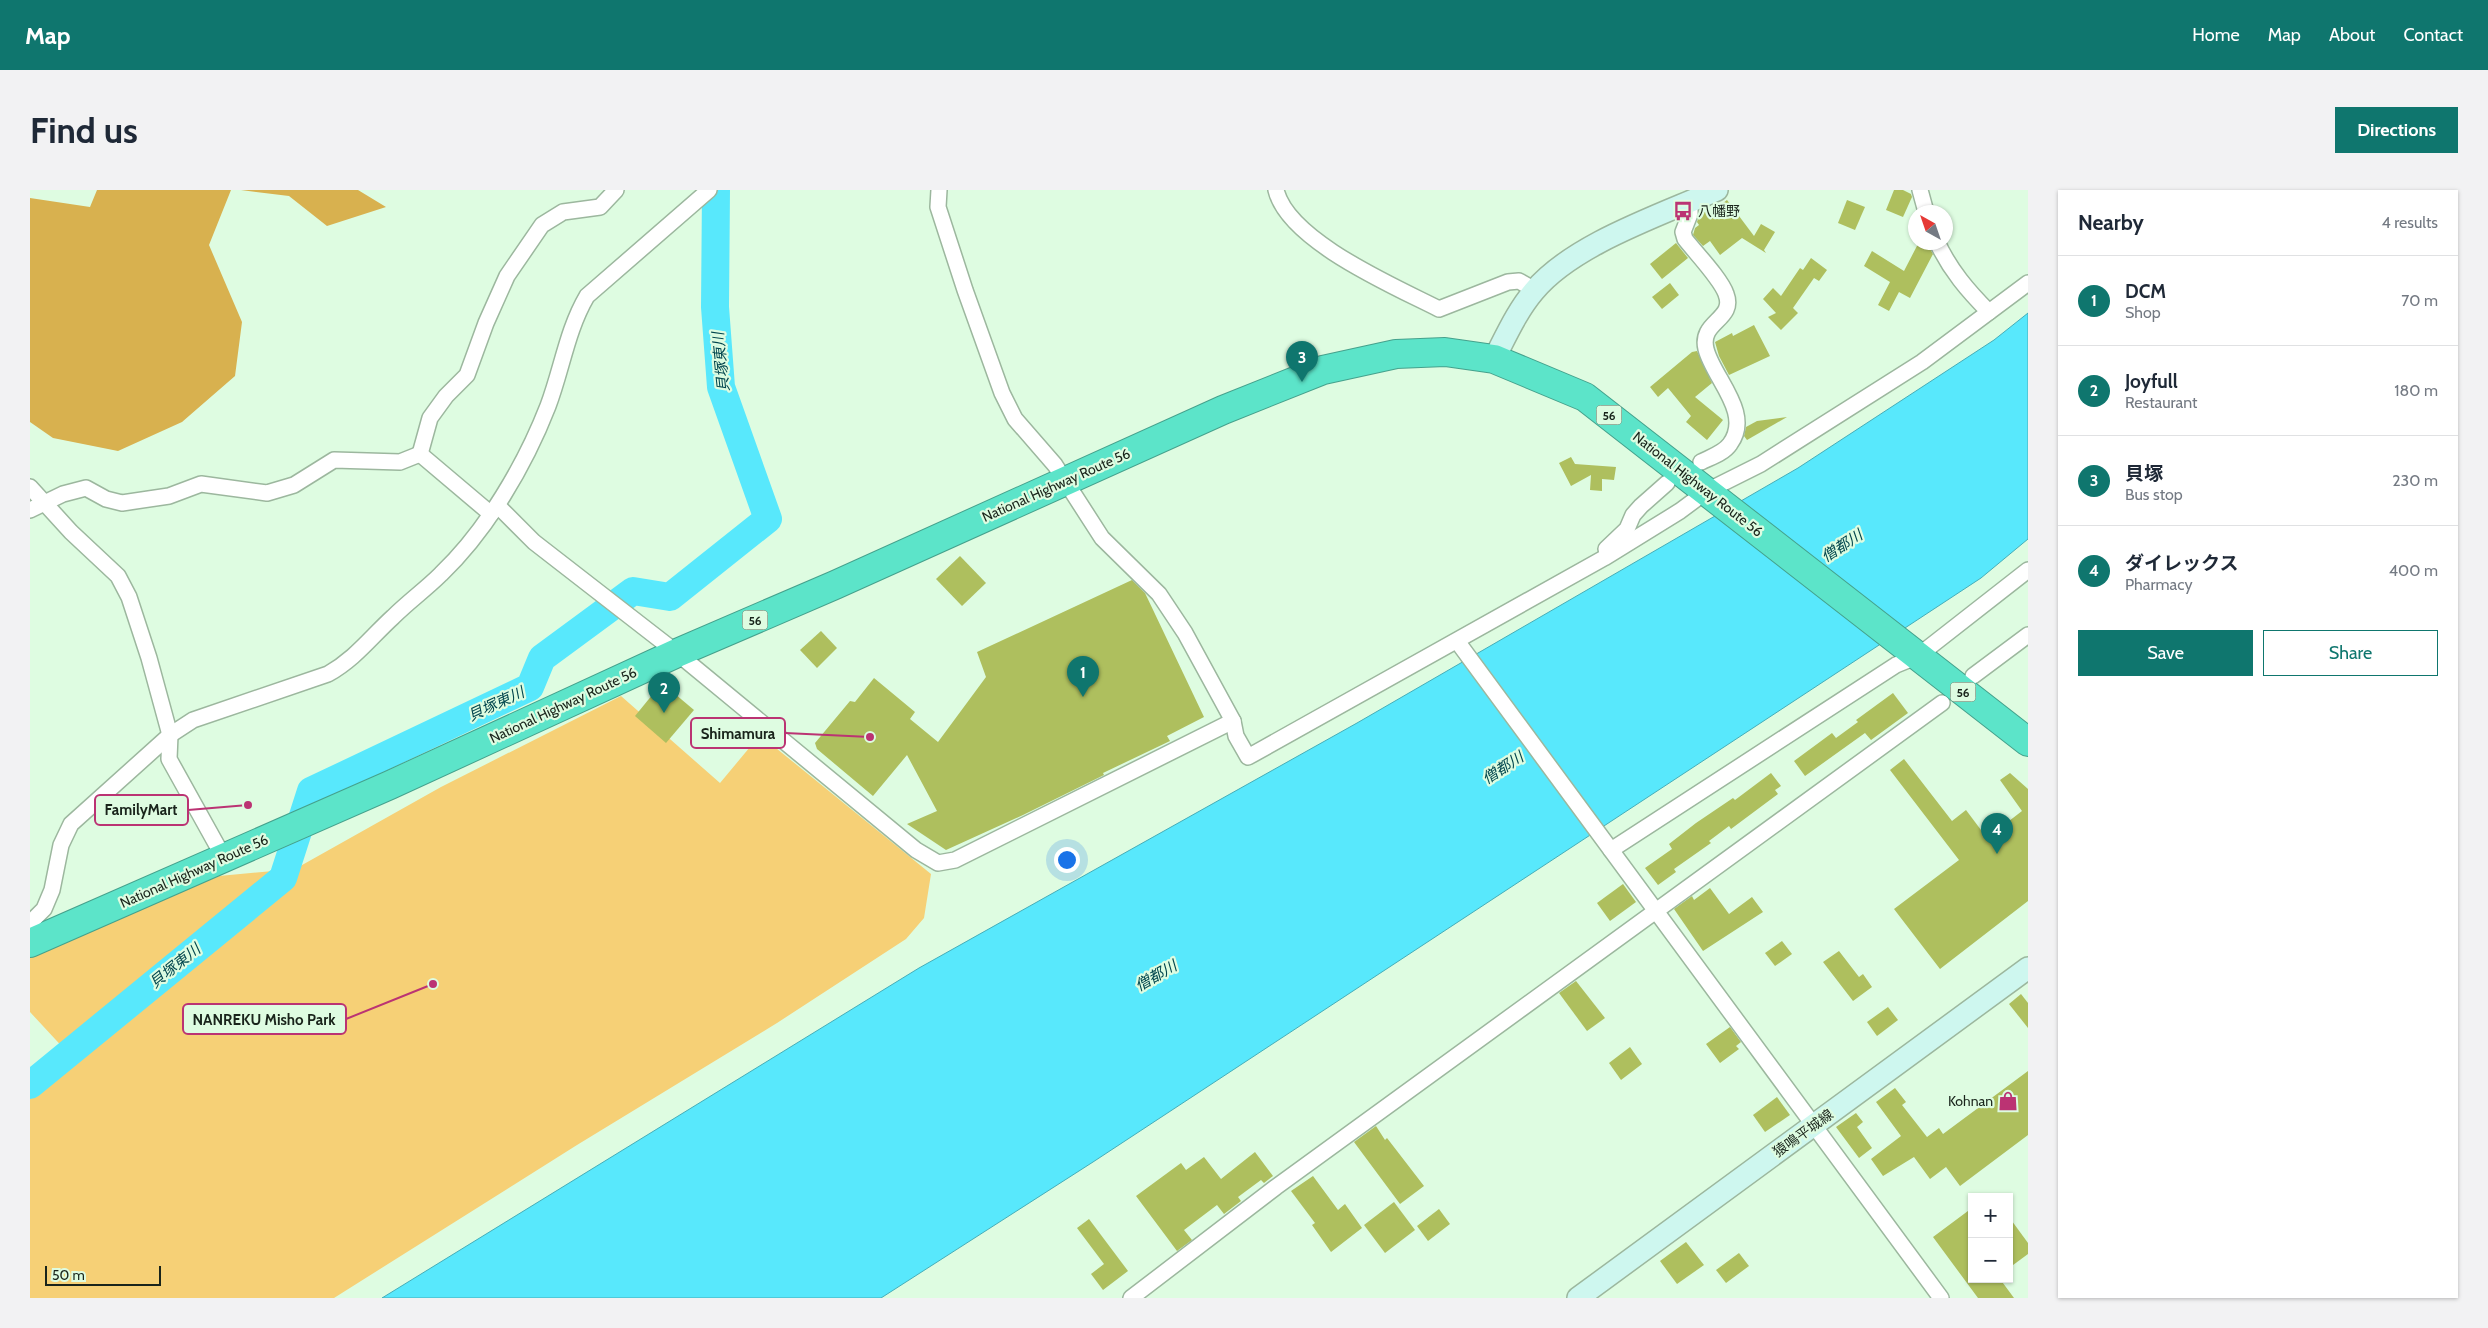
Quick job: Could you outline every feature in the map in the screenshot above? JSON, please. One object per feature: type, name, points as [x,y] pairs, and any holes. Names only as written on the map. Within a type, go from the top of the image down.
[{"type":"highway","name":"National Highway Route 56","points":[[30,943],[390,785],[677,653],[835,585],[1223,410],[1323,370],[1396,354],[1445,352],[1494,359],[1585,397],[2028,742]]},
{"type":"main road","points":[[1494,359],[1516,317],[1535,290],[1557,268],[1598,244],[1702,195]]},
{"type":"main road","name":"猿鳴平城線","points":[[1578,1298],[2028,968]]},
{"type":"street","points":[[420,454],[430,418],[446,396],[467,375],[486,323],[507,276],[542,224],[563,212],[600,207],[616,190]]},
{"type":"street","points":[[30,923],[44,909],[52,890],[61,844],[71,824],[170,735],[193,720],[328,674],[343,666],[360,652],[392,617],[441,574],[494,510],[548,406],[575,316],[587,296],[709,190]]},
{"type":"street","points":[[939,190],[938,207],[965,290],[1002,393],[1015,419],[1065,480],[1102,538],[1159,594],[1185,633],[1233,721],[1236,736],[1248,757],[1459,645],[1709,492],[1761,464],[1922,362],[2028,283]]},
{"type":"street","points":[[1276,190],[1277,196],[1293,218],[1317,241],[1343,260],[1439,309],[1508,282],[1519,281],[1535,290]]},
{"type":"street","points":[[1920,190],[1924,205]]},
{"type":"street","points":[[1701,462],[1731,444],[1736,425],[1735,410],[1706,350],[1705,337],[1708,328],[1726,312],[1728,304],[1726,293],[1685,239],[1682,232],[1690,214],[1702,195]]},
{"type":"street","points":[[1941,250],[1946,262],[1966,289],[1990,312]]},
{"type":"street","points":[[30,510],[64,494],[86,488],[106,499],[122,503],[170,496],[201,484],[267,493],[294,485],[334,460],[400,462],[420,454]]},
{"type":"street","points":[[420,454],[677,653],[916,850],[938,863],[955,860],[1233,721]]},
{"type":"street","points":[[1604,558],[1606,550],[1627,529],[1633,515],[1668,482]]},
{"type":"street","points":[[30,487],[71,532],[118,576],[129,597],[149,658],[170,735],[168,759],[224,858]]},
{"type":"street","points":[[1608,846],[1896,665],[1908,648],[2028,570]]},
{"type":"street","points":[[1974,676],[2028,635]]},
{"type":"street","points":[[1459,645],[1941,1298]]},
{"type":"street","points":[[1140,1295],[1276,1187],[1942,702]]},
{"type":"shaded area","points":[[97,190],[231,190],[209,245],[242,322],[235,376],[182,422],[118,451],[53,438],[30,422],[30,198],[90,207]]},
{"type":"shaded area","points":[[241,190],[358,190],[386,207],[327,226],[289,196]]},
{"type":"shaded area","points":[[621,696],[720,783],[760,735],[931,874],[924,918],[906,939],[777,1023],[577,1145],[334,1298],[30,1298],[30,1085],[68,1053],[30,1012],[30,957],[219,876],[295,869],[441,787]]},
{"type":"water","name":"僧都川","points":[[2028,313],[2028,539],[1981,578],[1093,1162],[881,1298],[382,1298],[919,968],[1357,723],[1798,468],[1994,340]]},
{"type":"building","points":[[1894,190],[1903,190],[1911,194],[1912,197],[1903,217],[1886,210]]},
{"type":"building","points":[[1727,200],[1754,236],[1761,224],[1775,232],[1764,250],[1766,253],[1742,238],[1720,255],[1710,241],[1703,246],[1693,235],[1695,228],[1699,225],[1697,222],[1699,216],[1707,210],[1710,213]]},
{"type":"building","points":[[1847,200],[1865,207],[1855,230],[1838,223]]},
{"type":"building","points":[[1676,243],[1688,258],[1662,279],[1650,264]]},
{"type":"building","points":[[1915,250],[1931,250],[1933,254],[1910,298],[1899,292],[1889,311],[1878,305],[1890,282],[1864,266],[1872,251],[1904,271]]},
{"type":"building","points":[[1811,258],[1827,270],[1819,281],[1814,278],[1793,308],[1798,313],[1781,330],[1768,317],[1776,313],[1763,299],[1773,288],[1781,296],[1800,268],[1803,270]]},
{"type":"building","points":[[1670,283],[1679,295],[1662,309],[1652,297]]},
{"type":"building","points":[[1754,325],[1770,356],[1729,375],[1719,356],[1715,342],[1732,333],[1733,336]]},
{"type":"building","points":[[1697,351],[1712,383],[1695,397],[1723,420],[1707,440],[1686,422],[1691,416],[1668,388],[1658,397],[1650,387],[1692,352]]},
{"type":"building","points":[[1787,417],[1747,440],[1744,436],[1746,427],[1757,421]]},
{"type":"building","points":[[1571,457],[1575,464],[1616,467],[1614,480],[1602,479],[1602,491],[1590,490],[1591,475],[1571,486],[1559,463]]},
{"type":"building","points":[[960,556],[986,583],[962,606],[936,579]]},
{"type":"building","points":[[1132,580],[1145,593],[1204,717],[1167,736],[1170,741],[1103,773],[1104,775],[1023,815],[946,850],[907,824],[937,811],[907,755],[873,796],[817,749],[815,743],[850,701],[855,702],[874,678],[915,712],[910,719],[938,742],[986,677],[977,652]]},
{"type":"building","points":[[821,631],[837,648],[817,668],[800,650]]},
{"type":"building","points":[[662,683],[694,710],[666,743],[635,716]]},
{"type":"building","points":[[1893,693],[1908,713],[1871,740],[1865,733],[1805,776],[1794,761],[1832,733],[1836,738],[1858,722],[1856,720]]},
{"type":"building","points":[[1904,759],[1952,821],[1966,810],[1987,838],[2022,811],[2000,780],[2010,773],[2028,789],[2028,901],[1940,969],[1894,909],[1959,860],[1890,770]]},
{"type":"building","points":[[1771,773],[1781,786],[1775,790],[1778,794],[1731,829],[1729,826],[1709,841],[1711,843],[1674,869],[1676,872],[1658,885],[1645,868],[1672,849],[1669,844],[1696,823],[1733,798],[1735,800]]},
{"type":"building","points":[[1623,884],[1636,902],[1610,921],[1597,903]]},
{"type":"building","points":[[1710,888],[1729,914],[1752,897],[1763,912],[1703,951],[1674,909],[1692,896],[1694,900]]},
{"type":"building","points":[[1782,941],[1792,954],[1775,966],[1765,953]]},
{"type":"building","points":[[1839,951],[1859,977],[1863,974],[1872,987],[1853,1001],[1823,962]]},
{"type":"building","points":[[1576,981],[1605,1018],[1587,1031],[1559,993]]},
{"type":"building","points":[[2021,994],[2028,1003],[2028,1028],[2009,1004]]},
{"type":"building","points":[[1888,1007],[1898,1020],[1877,1036],[1867,1022]]},
{"type":"building","points":[[1730,1027],[1741,1042],[1736,1046],[1739,1049],[1720,1063],[1706,1044]]},
{"type":"building","points":[[1630,1047],[1642,1064],[1621,1080],[1609,1063]]},
{"type":"building","points":[[2028,1071],[2028,1135],[1960,1186],[1946,1167],[1930,1179],[1914,1157],[1883,1176],[1871,1159],[1901,1136],[1876,1102],[1895,1088],[1906,1102],[1902,1105],[1927,1137],[1939,1128],[1943,1134]]},
{"type":"building","points":[[1777,1097],[1790,1115],[1765,1132],[1753,1115]]},
{"type":"building","points":[[1856,1113],[1863,1122],[1857,1127],[1872,1148],[1859,1158],[1836,1127]]},
{"type":"building","points":[[1376,1126],[1385,1140],[1387,1138],[1424,1186],[1400,1204],[1354,1142]]},
{"type":"building","points":[[1255,1152],[1273,1176],[1264,1183],[1261,1180],[1238,1197],[1241,1201],[1224,1214],[1217,1205],[1184,1230],[1192,1240],[1177,1251],[1136,1196],[1181,1163],[1186,1170],[1204,1157],[1221,1179]]},
{"type":"building","points":[[1313,1176],[1338,1210],[1345,1204],[1362,1228],[1331,1252],[1312,1225],[1315,1223],[1291,1191]]},
{"type":"building","points":[[1394,1202],[1415,1230],[1385,1253],[1364,1225]]},
{"type":"building","points":[[1439,1209],[1450,1224],[1428,1241],[1417,1226]]},
{"type":"building","points":[[1968,1211],[1968,1283],[2003,1283],[2014,1298],[1978,1298],[1933,1237]]},
{"type":"building","points":[[1089,1219],[1128,1271],[1103,1290],[1091,1274],[1104,1264],[1077,1228]]},
{"type":"building","points":[[2013,1222],[2028,1243],[2028,1254],[2013,1265]]},
{"type":"building","points":[[1686,1242],[1704,1265],[1677,1284],[1660,1261]]},
{"type":"building","points":[[1739,1253],[1749,1266],[1726,1283],[1716,1270]]},
{"type":"waterway","name":"貝塚東川","points":[[30,1085],[283,878],[311,791],[530,687],[542,658],[633,591],[670,597],[768,519],[721,387],[715,307],[716,190]]},
{"type":"place","name":"八幡野","points":[[1683,211]]},
{"type":"place","name":"貝塚","points":[[1302,382]]},
{"type":"place","name":"DCM","points":[[1083,697]]},
{"type":"place","name":"Joyfull","points":[[664,713]]},
{"type":"place","name":"Shimamura","points":[[870,737]]},
{"type":"place","name":"FamilyMart","points":[[248,805]]},
{"type":"place","name":"ダイレックス","points":[[1997,854]]},
{"type":"place","name":"NANREKU Misho Park","points":[[433,984]]},
{"type":"place","name":"Kohnan","points":[[2008,1101]]}]
